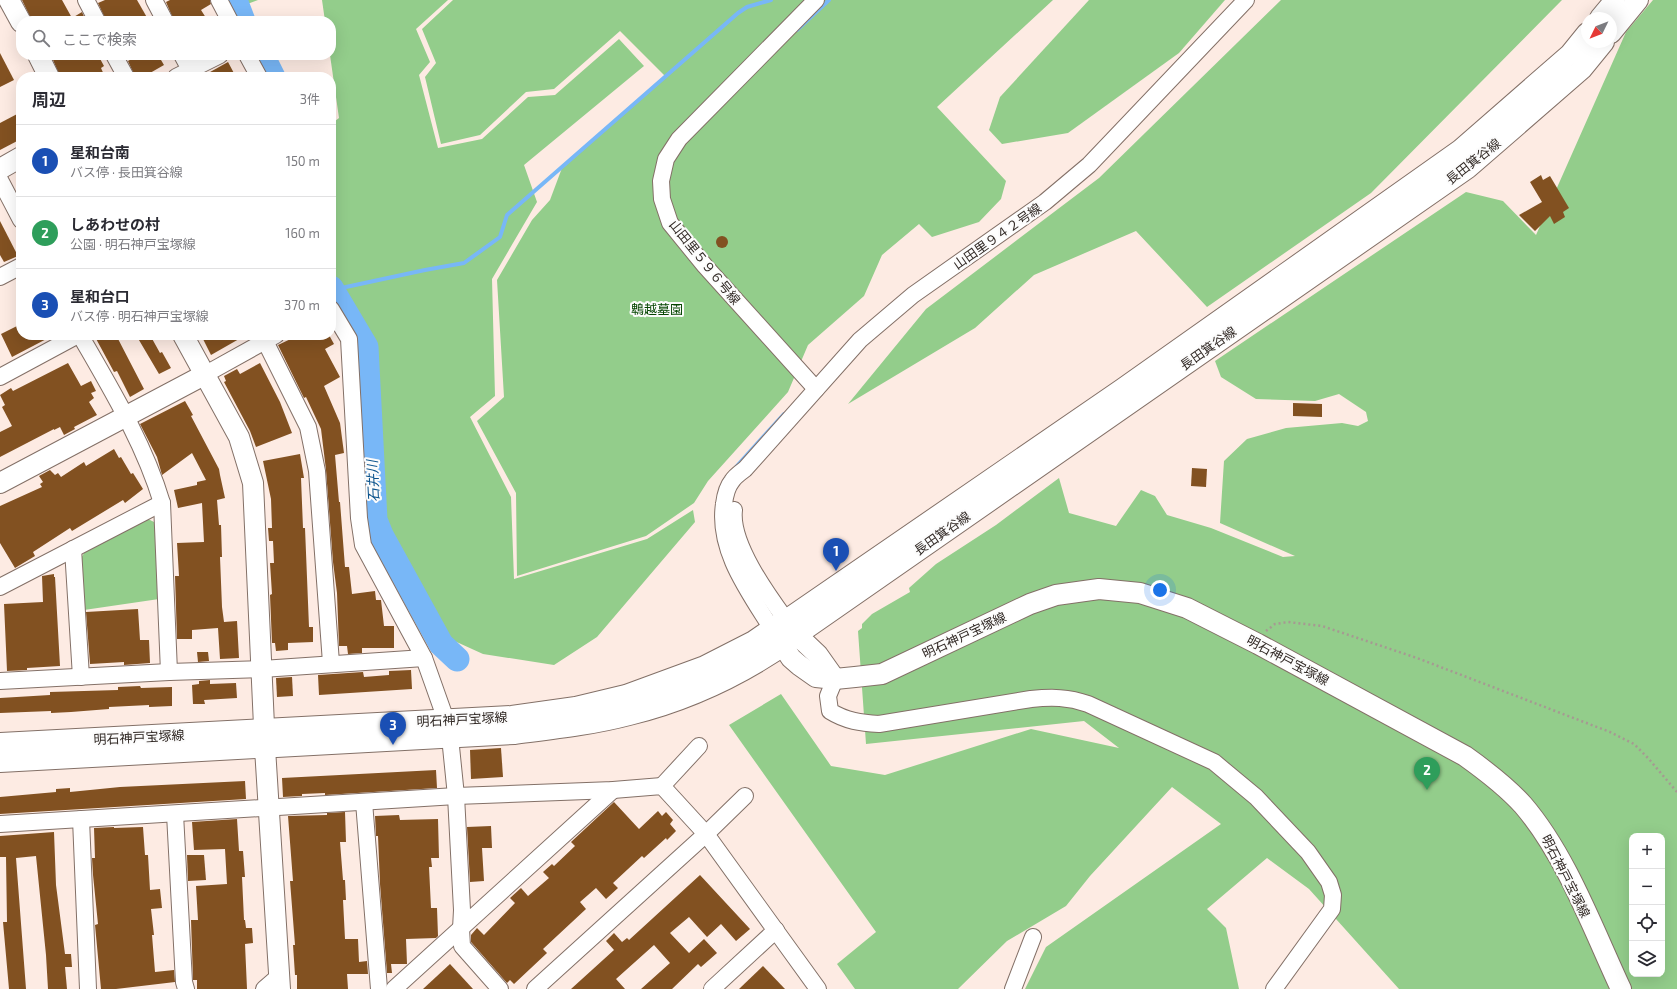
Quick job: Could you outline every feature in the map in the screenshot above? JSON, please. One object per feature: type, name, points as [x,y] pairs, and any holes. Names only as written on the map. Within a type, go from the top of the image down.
[{"type":"main road","name":"明石神戸宝塚線","points":[[0,761],[264,739],[448,728],[514,733],[578,725],[629,714],[673,701],[713,685],[784,632]]},
{"type":"main road","name":"明石神戸宝塚線","points":[[0,744],[264,739]]},
{"type":"street","points":[[9,0],[18,16]]},
{"type":"street","points":[[86,0],[94,16]]},
{"type":"street","points":[[154,0],[162,16]]},
{"type":"street","points":[[219,0],[227,16]]},
{"type":"street","name":"山田里５９６号線","points":[[816,0],[679,139],[666,159],[661,181],[662,199],[670,223],[705,266],[816,389]]},
{"type":"street","name":"山田里９４２号線","points":[[784,632],[743,581],[729,552],[723,529],[723,509],[726,493],[732,480],[745,468],[860,340],[913,295],[1045,202],[1072,181],[1246,0]]},
{"type":"street","points":[[1605,12],[1615,0]]},
{"type":"street","points":[[1617,26],[1638,0]]},
{"type":"street","name":"長田箕谷線","points":[[784,632],[1122,389],[1460,150],[1570,54],[1581,40]]},
{"type":"street","name":"長田箕谷線","points":[[784,632],[1468,168],[1582,69],[1599,48]]},
{"type":"street","points":[[40,60],[46,72]]},
{"type":"street","points":[[117,60],[123,72]]},
{"type":"street","points":[[183,60],[186,72]]},
{"type":"street","points":[[192,72],[212,60]]},
{"type":"street","points":[[250,60],[256,72]]},
{"type":"street","points":[[0,168],[16,160]]},
{"type":"street","points":[[0,180],[16,210]]},
{"type":"street","points":[[0,277],[16,269]]},
{"type":"street","points":[[336,318],[348,339],[359,518],[363,545],[424,658],[448,728],[456,796],[462,910],[462,946],[500,989]]},
{"type":"street","points":[[0,377],[70,340]]},
{"type":"street","points":[[82,340],[126,417],[154,476],[162,502],[169,672]]},
{"type":"street","points":[[186,340],[239,437],[253,483],[264,739],[270,808],[279,982],[264,989]]},
{"type":"street","points":[[0,483],[204,375],[263,340]]},
{"type":"street","points":[[269,340],[308,427],[317,471],[330,663]]},
{"type":"street","points":[[0,587],[162,502]]},
{"type":"street","points":[[73,549],[81,677]]},
{"type":"street","name":"明石神戸宝塚線","points":[[784,632],[799,665],[816,677],[835,679],[882,674],[1030,604],[1056,596],[1099,589],[1140,593],[1186,608],[1258,644],[1465,756],[1496,778],[1522,804],[1542,829],[1565,869],[1622,989]]},
{"type":"street","points":[[0,681],[169,672],[262,669],[330,663],[424,658]]},
{"type":"street","points":[[835,679],[828,696],[830,711],[841,718],[856,722],[879,724],[1031,699],[1051,697],[1072,698],[1214,762],[1256,796],[1308,852],[1329,882],[1334,895],[1332,909],[1274,989]]},
{"type":"street","points":[[0,824],[456,796],[613,790],[662,786],[700,746]]},
{"type":"street","points":[[662,786],[706,834],[818,989]]},
{"type":"street","points":[[394,989],[613,790]]},
{"type":"street","points":[[535,989],[706,834],[745,796]]},
{"type":"street","points":[[364,802],[379,989]]},
{"type":"street","points":[[175,814],[184,982],[186,989]]},
{"type":"street","points":[[81,819],[88,989]]},
{"type":"street","points":[[712,989],[776,930]]},
{"type":"street","points":[[1013,989],[1033,937]]},
{"type":"path","points":[[1263,633],[1275,624],[1288,622],[1322,626],[1417,658],[1610,732],[1634,744],[1677,792]]},
{"type":"green space","points":[[230,0],[258,0],[234,9]]},
{"type":"green space","points":[[322,0],[448,0],[416,29],[430,62],[419,75],[438,148],[482,139],[528,97],[555,95],[619,39],[644,66],[524,165],[537,202],[492,279],[495,396],[470,417],[511,497],[514,579],[647,539],[693,510],[695,522],[597,637],[554,665],[483,654],[450,639],[380,525],[368,345],[336,285],[336,120],[339,118],[336,97],[336,72],[332,72],[331,60],[336,60],[336,16],[324,16]]},
{"type":"green space","name":"鵯越墓園","points":[[453,0],[1053,0],[937,107],[1006,181],[1001,199],[979,222],[932,237],[919,224],[882,255],[864,296],[808,345],[788,392],[708,481],[694,503],[646,536],[517,576],[516,493],[477,421],[504,397],[497,280],[532,220],[550,200],[562,168],[665,76],[620,31],[554,89],[526,92],[480,135],[441,144],[425,77],[436,63],[422,29]]},
{"type":"green space","points":[[1089,0],[1225,0],[1179,53],[1068,133],[1002,144],[989,130],[1000,97]]},
{"type":"green space","points":[[1281,0],[1562,0],[1371,193],[1207,307],[1136,231],[1034,275],[975,328],[848,404],[926,309],[1099,178]]},
{"type":"green space","points":[[1653,0],[1677,0],[1677,989],[1399,989],[1309,889],[1267,858],[1207,909],[1226,928],[1239,989],[1025,989],[1046,947],[1221,824],[1172,787],[1090,876],[1066,906],[1007,941],[958,989],[855,989],[837,964],[876,932],[729,725],[781,694],[831,766],[885,775],[1031,729],[1119,748],[1084,721],[866,744],[858,631],[862,628],[862,624],[872,614],[910,592],[909,588],[936,564],[996,525],[1059,478],[1069,513],[1116,526],[1141,490],[1155,496],[1167,515],[1211,528],[1283,557],[1295,556],[1220,523],[1224,461],[1247,439],[1286,428],[1342,423],[1358,426],[1368,421],[1366,412],[1339,394],[1315,401],[1256,399],[1221,377],[1215,361],[1466,192],[1503,201],[1536,235],[1626,32]]},
{"type":"green space","points":[[146,518],[156,523],[159,599],[84,610],[80,560],[87,548]]},
{"type":"building","points":[[22,0],[62,0],[71,16],[30,16]]},
{"type":"building","points":[[105,0],[137,0],[146,16],[104,16],[98,3]]},
{"type":"building","points":[[170,0],[210,0],[211,4],[201,10],[205,16],[172,16],[166,2]]},
{"type":"building","points":[[82,12],[84,16],[75,16]]},
{"type":"building","points":[[0,53],[14,80],[0,87]]},
{"type":"building","points":[[53,60],[101,60],[104,66],[101,68],[103,72],[58,72]]},
{"type":"building","points":[[161,60],[164,65],[152,72],[133,72],[128,61]]},
{"type":"building","points":[[228,62],[233,72],[210,72]]},
{"type":"building","points":[[16,115],[16,142],[0,150],[0,123]]},
{"type":"building","points":[[1541,175],[1543,180],[1550,176],[1569,208],[1563,212],[1565,217],[1554,224],[1550,216],[1535,231],[1519,215],[1542,202],[1530,182]]},
{"type":"building","points":[[0,221],[16,252],[16,257],[4,262],[0,255]]},
{"type":"building","points":[[720,236],[724,236],[728,242],[724,248],[720,248],[716,244],[716,240]]},
{"type":"building","points":[[16,326],[16,340],[44,340],[12,357],[1,334]]},
{"type":"building","points":[[97,340],[119,340],[144,389],[130,397],[117,371],[114,372]]},
{"type":"building","points":[[139,340],[153,340],[160,353],[162,352],[171,368],[159,374]]},
{"type":"building","points":[[204,340],[237,340],[211,355]]},
{"type":"building","points":[[288,340],[332,340],[334,344],[325,349],[340,377],[324,386],[340,423],[344,453],[335,455],[345,567],[349,567],[352,594],[375,591],[376,600],[381,600],[384,626],[394,626],[394,648],[362,648],[362,653],[348,654],[347,646],[339,646],[337,593],[321,429],[306,397],[304,398],[278,345]]},
{"type":"building","points":[[68,363],[81,386],[91,381],[96,391],[91,393],[94,398],[89,402],[97,415],[74,427],[75,429],[64,435],[60,427],[54,429],[0,457],[0,432],[12,426],[2,407],[5,405],[0,395],[11,388],[13,391]]},
{"type":"building","points":[[260,363],[280,402],[292,433],[256,447],[250,431],[224,382],[226,381],[224,376],[237,369],[240,374]]},
{"type":"building","points":[[185,401],[193,415],[191,416],[219,469],[225,498],[217,500],[219,525],[221,525],[222,557],[220,557],[222,607],[224,622],[237,621],[239,658],[220,659],[218,628],[192,630],[192,639],[177,639],[175,576],[179,576],[177,543],[204,542],[202,503],[178,508],[174,490],[197,485],[197,482],[206,480],[192,453],[162,475],[157,457],[140,424]]},
{"type":"building","points":[[1293,403],[1322,404],[1322,417],[1293,416]]},
{"type":"building","points":[[114,449],[119,458],[121,457],[131,474],[133,473],[143,489],[125,503],[123,500],[72,531],[70,528],[33,552],[35,556],[15,568],[0,543],[0,506],[42,487],[40,484],[43,482],[39,476],[50,470],[55,475],[58,473],[61,477],[84,462],[86,466]]},
{"type":"building","points":[[300,454],[304,478],[301,478],[303,528],[305,528],[309,627],[313,627],[313,642],[288,643],[288,650],[276,651],[275,643],[272,643],[270,595],[272,594],[270,563],[274,563],[273,541],[269,541],[268,528],[272,528],[271,499],[263,461]]},
{"type":"building","points":[[1192,468],[1207,469],[1206,487],[1191,486]]},
{"type":"building","points":[[54,574],[60,666],[7,671],[4,604],[43,602],[42,576]]},
{"type":"building","points":[[138,609],[140,640],[149,640],[150,663],[124,665],[124,662],[90,664],[86,612]]},
{"type":"building","points":[[197,652],[208,652],[209,661],[198,662]]},
{"type":"building","points":[[411,670],[412,689],[319,695],[318,675],[363,672],[364,677],[389,675],[389,671]]},
{"type":"building","points":[[292,677],[293,696],[277,697],[276,678]]},
{"type":"building","points":[[210,680],[210,684],[236,683],[237,698],[204,700],[205,704],[193,704],[192,685],[199,684],[199,681]]},
{"type":"building","points":[[140,686],[141,688],[172,687],[172,706],[149,707],[149,705],[109,707],[109,709],[51,713],[51,711],[0,713],[0,698],[50,695],[50,692],[118,690],[118,687]]},
{"type":"building","points":[[501,748],[503,777],[471,779],[470,750]]},
{"type":"building","points":[[436,770],[437,788],[325,795],[325,793],[302,794],[302,796],[283,797],[282,778]]},
{"type":"building","points":[[245,781],[246,799],[0,814],[0,797],[56,792],[56,789],[70,788],[70,792],[120,787]]},
{"type":"building","points":[[614,802],[639,829],[658,811],[662,816],[666,812],[673,820],[670,824],[676,831],[644,858],[642,856],[613,883],[618,888],[606,899],[596,888],[580,902],[586,909],[543,949],[547,953],[514,984],[510,980],[507,983],[471,942],[471,935],[477,928],[484,935],[515,903],[510,898],[521,888],[528,896],[549,878],[543,872],[552,864],[554,866],[575,846],[571,842]]},
{"type":"building","points":[[345,812],[346,842],[340,842],[343,880],[345,880],[346,900],[343,900],[345,939],[358,939],[359,962],[367,961],[368,974],[347,974],[348,989],[297,989],[297,975],[295,975],[293,945],[295,945],[290,881],[293,881],[288,816],[327,815],[327,813]]},
{"type":"building","points":[[399,815],[400,820],[438,819],[439,858],[431,858],[432,867],[429,867],[431,908],[437,908],[438,936],[436,938],[406,939],[407,964],[391,964],[392,973],[387,973],[378,836],[376,836],[375,816]]},
{"type":"building","points":[[237,819],[239,851],[243,851],[245,877],[242,877],[244,920],[246,928],[252,928],[253,943],[245,944],[247,989],[197,989],[197,980],[193,980],[191,920],[198,920],[196,886],[227,884],[225,849],[194,850],[192,822]]},
{"type":"building","points":[[491,826],[492,848],[482,848],[484,881],[470,882],[467,827]]},
{"type":"building","points":[[143,827],[145,855],[148,855],[150,890],[160,889],[162,908],[151,909],[154,935],[152,935],[155,972],[174,970],[175,982],[116,989],[101,989],[95,925],[98,924],[92,858],[95,858],[94,828]]},
{"type":"building","points":[[54,832],[56,885],[65,954],[71,954],[72,967],[65,967],[67,989],[48,989],[36,856],[16,858],[26,989],[9,989],[3,922],[7,922],[6,857],[0,857],[0,836]]},
{"type":"building","points":[[187,855],[204,855],[206,880],[188,881]]},
{"type":"building","points":[[700,875],[750,929],[736,941],[721,924],[707,937],[689,917],[670,933],[689,953],[704,939],[717,953],[701,967],[698,964],[672,989],[641,989],[670,963],[654,945],[616,979],[625,989],[571,989],[614,950],[606,941],[614,933],[622,942],[627,938],[629,940]]},
{"type":"building","points":[[450,964],[473,989],[423,989]]},
{"type":"building","points":[[763,966],[785,989],[739,989]]},
{"type":"waterway","name":"石井川","points":[[235,0],[241,16]]},
{"type":"waterway","points":[[336,289],[464,263],[500,237],[507,215],[738,13],[747,7],[771,0]]},
{"type":"waterway","points":[[797,30],[829,0]]},
{"type":"waterway","name":"石井川","points":[[264,60],[270,72]]},
{"type":"waterway","name":"石井川","points":[[336,296],[366,347],[375,520],[381,535],[441,644],[457,659]]},
{"type":"waterway","points":[[736,467],[784,414]]},
{"type":"place","name":"星和台南","points":[[836,571]]},
{"type":"place","name":"星和台口","points":[[393,745]]},
{"type":"place","name":"しあわせの村","points":[[1427,790]]}]
